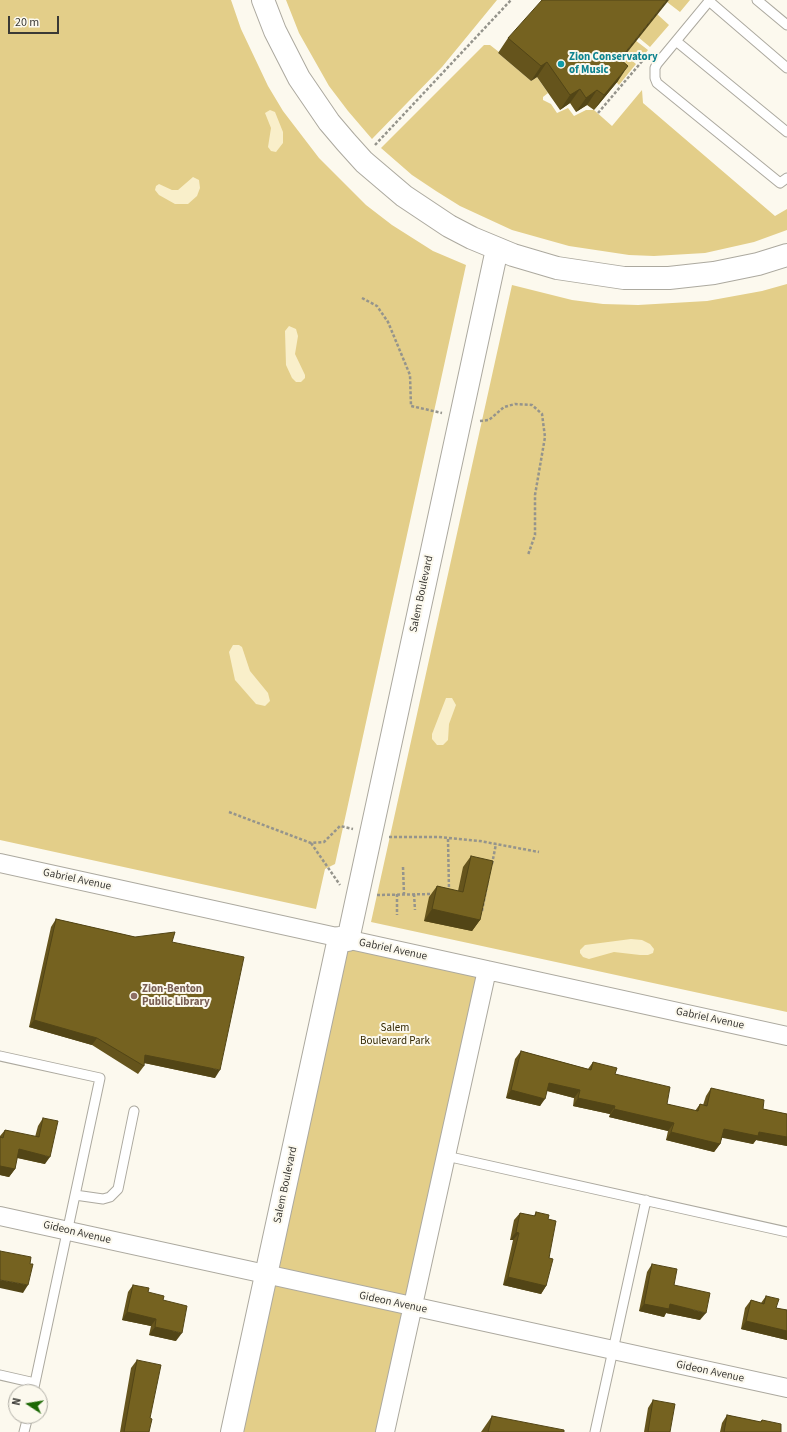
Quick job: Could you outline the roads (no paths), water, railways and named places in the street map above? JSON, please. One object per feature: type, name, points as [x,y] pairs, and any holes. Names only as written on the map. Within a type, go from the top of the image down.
[{"type":"street","points":[[263,0],[277,37],[298,78],[328,122],[346,142],[379,175],[404,196],[449,226],[496,249],[535,262],[579,272],[646,278],[714,273],[758,264],[787,254]]},
{"type":"street","name":"Salem Boulevard","points":[[232,1432],[266,1275],[344,939],[358,894],[496,249]]},
{"type":"street","name":"Gabriel Avenue","points":[[0,863],[787,1036]]},
{"type":"street","points":[[385,1432],[487,970]]},
{"type":"street","name":"Gideon Avenue","points":[[0,1216],[787,1388]]},
{"type":"lane","points":[[757,0],[787,25]]},
{"type":"lane","points":[[785,183],[657,83],[655,68],[710,1],[787,68]]},
{"type":"lane","points":[[676,41],[787,132]]},
{"type":"lane","points":[[0,1056],[100,1078],[35,1384]]},
{"type":"lane","points":[[75,1195],[103,1199],[110,1197],[118,1189],[134,1111]]},
{"type":"lane","points":[[446,1156],[787,1232]]},
{"type":"lane","points":[[595,1432],[646,1200]]},
{"type":"lane","points":[[0,1375],[26,1384]]},
{"type":"place","name":"Zion Conservatory of Music","points":[[561,64]]},
{"type":"place","name":"Zion-Benton Public Library","points":[[134,996]]},
{"type":"park label","name":"Salem Boulevard Park","points":[[395,1035]]}]
